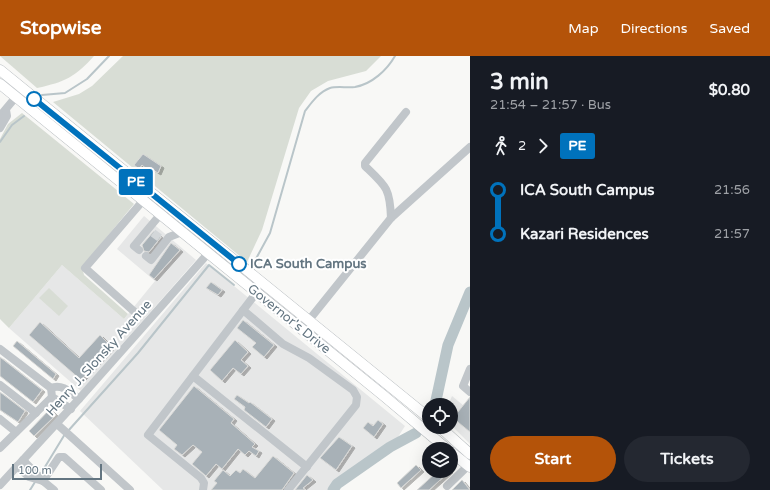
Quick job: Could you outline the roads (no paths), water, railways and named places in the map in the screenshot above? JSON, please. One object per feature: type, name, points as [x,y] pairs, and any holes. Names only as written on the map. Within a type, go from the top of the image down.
[{"type":"main road","name":"Governor's Drive","points":[[0,70],[19,93],[143,201],[163,210],[260,288],[302,329],[438,442]]},
{"type":"main road","name":"Governor's Drive","points":[[0,84],[19,93],[150,193],[182,232],[212,249]]},
{"type":"main road","name":"Governor's Drive","points":[[260,288],[308,320],[422,412]]},
{"type":"main road","points":[[448,434],[470,454]]},
{"type":"main road","points":[[458,457],[469,465]]},
{"type":"street","points":[[0,116],[19,93]]},
{"type":"street","points":[[0,128],[7,116],[6,110]]},
{"type":"street","points":[[391,218],[390,199],[387,189],[365,166],[365,163],[406,112]]},
{"type":"street","points":[[302,329],[391,218],[470,147]]},
{"type":"street","points":[[137,314],[85,268],[150,193]]},
{"type":"street","points":[[139,250],[134,246],[150,231],[163,210]]},
{"type":"street","points":[[146,256],[151,260],[162,240],[182,232]]},
{"type":"street","name":"Henry J. Slonsky Avenue","points":[[0,485],[71,409],[212,249]]},
{"type":"street","points":[[203,490],[204,483],[201,478],[148,435],[260,288]]},
{"type":"street","points":[[243,310],[284,344],[310,358],[353,390],[357,397],[356,405],[288,490]]},
{"type":"street","points":[[0,349],[71,409]]},
{"type":"street","points":[[470,370],[463,386],[470,392]]},
{"type":"street","points":[[193,376],[307,467]]},
{"type":"street","points":[[0,385],[36,414]]},
{"type":"street","points":[[0,448],[36,414],[58,386],[79,399]]},
{"type":"street","points":[[0,419],[16,432]]},
{"type":"street","points":[[57,424],[130,490]]},
{"type":"street","points":[[43,481],[59,457],[64,457],[101,490]]},
{"type":"street","points":[[20,463],[54,490]]},
{"type":"street","points":[[447,486],[469,465]]},
{"type":"waterway","points":[[42,95],[65,93],[87,79],[109,56]]},
{"type":"waterway","points":[[252,266],[270,233],[305,111],[322,92],[330,88],[355,87],[373,80],[388,66],[395,56]]},
{"type":"waterway","points":[[0,142],[12,125],[24,116]]},
{"type":"waterway","points":[[68,431],[138,353],[209,265],[234,285]]},
{"type":"waterway","points":[[437,398],[448,345],[470,292]]},
{"type":"waterway","points":[[333,490],[337,484],[390,447],[416,433]]},
{"type":"waterway","points":[[40,475],[65,434]]},
{"type":"waterway","points":[[30,490],[35,482]]},
{"type":"tunnel","points":[[153,233],[160,238]]},
{"type":"place","name":"ICA South Campus","points":[[239,264]]}]
